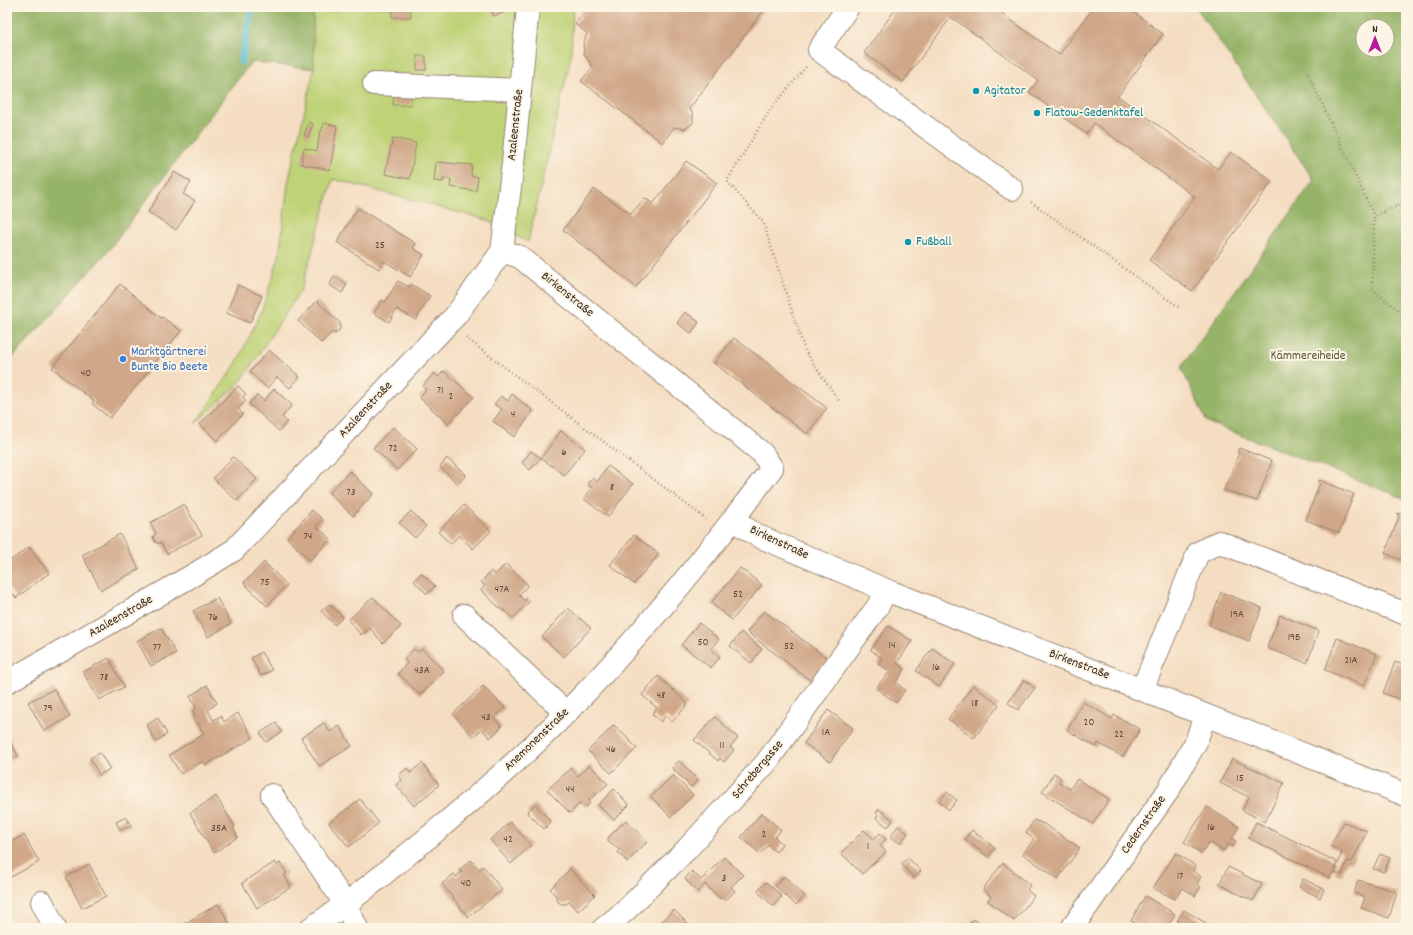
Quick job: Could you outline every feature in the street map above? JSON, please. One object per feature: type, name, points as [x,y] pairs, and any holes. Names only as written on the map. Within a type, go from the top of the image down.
[{"type":"street","name":"Azaleenstraße","points":[[7,682],[234,550],[456,315],[502,251],[528,7]]},
{"type":"street","points":[[848,7],[819,50],[1012,189]]},
{"type":"street","points":[[374,84],[520,90]]},
{"type":"street","name":"Birkenstraße","points":[[502,251],[520,257],[762,453],[772,468],[728,526],[758,536],[886,590],[1406,795]]},
{"type":"street","name":"Anemonenstraße","points":[[311,928],[346,905],[457,814],[566,713],[626,648],[728,526]]},
{"type":"street","points":[[1142,690],[1198,553],[1219,542],[1406,614]]},
{"type":"street","name":"Schrebergasse","points":[[604,928],[624,912],[686,850],[766,764],[878,606],[886,590]]},
{"type":"street","points":[[464,615],[566,713]]},
{"type":"street","name":"Cedernstraße","points":[[1072,928],[1168,791],[1196,742],[1204,715]]},
{"type":"street","points":[[272,795],[346,905],[357,928]]},
{"type":"street","points":[[42,902],[55,928]]},
{"type":"path","points":[[819,50],[770,110],[726,180],[763,222],[805,351],[839,401]]},
{"type":"path","points":[[1307,71],[1374,216],[1372,289],[1406,316]]},
{"type":"path","points":[[1012,189],[1180,308]]},
{"type":"path","points":[[1374,216],[1406,202]]},
{"type":"path","points":[[448,324],[728,526]]},
{"type":"green space","points":[[7,7],[313,7],[314,69],[251,62],[108,251],[7,364]]},
{"type":"green space","points":[[313,7],[573,7],[571,57],[528,242],[487,220],[333,179],[301,290],[241,381],[195,424],[236,364],[261,313],[279,257],[288,183],[314,69]]},
{"type":"green space","name":"Kämmereiheide","points":[[1196,7],[1406,7],[1406,499],[1207,422],[1181,367],[1314,180]]},
{"type":"building","points":[[319,7],[341,7],[341,12],[320,11]]},
{"type":"building","points":[[392,7],[410,7],[411,17],[392,17]]},
{"type":"building","points":[[490,7],[509,7],[509,11],[494,16]]},
{"type":"building","points":[[588,7],[766,7],[689,109],[693,113],[693,123],[685,129],[674,127],[663,143],[581,81],[593,67],[584,54],[583,45],[587,33],[575,24]]},
{"type":"building","points":[[897,7],[993,7],[1059,55],[1094,7],[1127,7],[1163,34],[1118,96],[1218,169],[1231,152],[1272,181],[1192,291],[1149,260],[1195,197],[1094,123],[1086,134],[1029,92],[1038,80],[951,17],[903,82],[864,53]]},
{"type":"building","points":[[417,56],[426,56],[426,70],[417,70]]},
{"type":"building","points":[[394,87],[411,89],[411,105],[393,105]]},
{"type":"building","points":[[309,122],[313,124],[308,137],[304,135]]},
{"type":"building","points":[[324,123],[337,126],[330,170],[301,164],[304,148],[317,151],[320,131],[322,131]]},
{"type":"building","points":[[393,138],[416,143],[410,179],[385,174]]},
{"type":"building","points":[[686,161],[717,183],[636,287],[563,230],[594,189],[631,214],[645,198],[653,204]]},
{"type":"building","points":[[436,162],[472,165],[471,176],[478,177],[476,191],[450,187],[451,179],[443,179],[443,182],[434,181]]},
{"type":"building","points":[[174,172],[191,182],[183,194],[195,201],[176,230],[148,212]]},
{"type":"building","points":[[358,208],[416,244],[413,248],[424,255],[410,277],[384,261],[379,269],[337,242]]},
{"type":"building","points":[[334,276],[347,284],[342,293],[330,285]]},
{"type":"building","points":[[398,281],[409,287],[411,284],[430,296],[416,320],[397,309],[389,322],[374,313],[382,300],[385,302]]},
{"type":"building","points":[[120,284],[161,318],[162,317],[181,331],[110,418],[92,404],[94,401],[52,368]]},
{"type":"building","points":[[238,285],[262,296],[250,323],[226,313]]},
{"type":"building","points":[[317,301],[340,323],[340,329],[337,333],[331,333],[321,343],[298,321]]},
{"type":"building","points":[[685,312],[699,322],[691,333],[677,323]]},
{"type":"building","points":[[734,338],[827,408],[807,434],[714,363]]},
{"type":"building","points":[[269,350],[300,377],[290,388],[277,377],[267,388],[250,372]]},
{"type":"building","points":[[444,371],[474,397],[448,424],[419,397],[426,390],[423,386],[434,373],[438,377]]},
{"type":"building","points":[[238,386],[246,394],[243,397],[246,401],[238,409],[243,414],[217,441],[200,424]]},
{"type":"building","points":[[274,389],[292,405],[282,417],[287,422],[279,431],[249,404],[257,395],[264,401]]},
{"type":"building","points":[[512,394],[533,411],[514,437],[493,421],[502,409],[494,404],[501,396],[508,401]]},
{"type":"building","points":[[393,427],[417,449],[397,470],[373,448]]},
{"type":"building","points":[[561,431],[585,449],[564,475],[541,458]]},
{"type":"building","points":[[1239,448],[1272,461],[1257,501],[1224,490],[1239,453],[1237,452]]},
{"type":"building","points":[[531,451],[541,458],[530,470],[522,463]]},
{"type":"building","points":[[233,457],[257,479],[237,501],[213,478]]},
{"type":"building","points":[[447,458],[466,475],[458,484],[440,467]]},
{"type":"building","points":[[608,466],[633,484],[608,517],[584,499],[592,488],[587,484],[592,478],[597,482]]},
{"type":"building","points":[[350,471],[373,494],[353,516],[329,493]]},
{"type":"building","points":[[1319,480],[1354,494],[1339,533],[1306,520],[1320,483],[1318,483]]},
{"type":"building","points":[[184,504],[202,535],[167,554],[161,543],[156,543],[153,537],[156,533],[150,523]]},
{"type":"building","points":[[464,505],[491,531],[473,549],[459,535],[451,544],[438,532]]},
{"type":"building","points":[[312,510],[323,520],[316,526],[331,539],[310,560],[287,538]]},
{"type":"building","points":[[411,511],[426,526],[415,538],[399,523]]},
{"type":"building","points":[[1398,513],[1406,515],[1406,562],[1385,553],[1399,517]]},
{"type":"building","points":[[120,534],[139,569],[101,590],[82,555]]},
{"type":"building","points":[[634,535],[659,554],[634,584],[610,565]]},
{"type":"building","points":[[29,547],[49,573],[16,598],[7,586],[7,563]]},
{"type":"building","points":[[264,562],[287,585],[267,606],[244,583]]},
{"type":"building","points":[[506,564],[528,585],[519,595],[525,601],[527,598],[530,601],[513,618],[504,610],[503,611],[481,590],[485,586],[481,582],[491,571],[495,575]]},
{"type":"building","points":[[740,568],[762,585],[732,620],[711,603]]},
{"type":"building","points":[[421,573],[435,586],[427,594],[414,581]]},
{"type":"building","points":[[1221,592],[1262,608],[1249,641],[1209,625]]},
{"type":"building","points":[[373,597],[401,626],[383,643],[370,628],[361,635],[348,620]]},
{"type":"building","points":[[217,598],[231,624],[208,637],[193,611]]},
{"type":"building","points":[[329,604],[343,617],[335,625],[321,611]]},
{"type":"building","points":[[568,608],[591,628],[564,657],[542,637]]},
{"type":"building","points":[[764,611],[831,661],[815,684],[747,632]]},
{"type":"building","points":[[1280,615],[1319,631],[1307,663],[1267,648]]},
{"type":"building","points":[[699,623],[719,639],[711,649],[720,657],[711,668],[681,645]]},
{"type":"building","points":[[888,626],[912,641],[897,663],[905,669],[896,682],[905,690],[896,703],[876,688],[890,671],[878,664],[882,658],[871,650]]},
{"type":"building","points":[[161,628],[176,653],[151,666],[137,641]]},
{"type":"building","points":[[741,632],[762,649],[751,663],[730,646]]},
{"type":"building","points":[[1337,638],[1377,654],[1364,686],[1325,670]]},
{"type":"building","points":[[932,648],[955,664],[939,687],[916,671]]},
{"type":"building","points":[[414,649],[418,652],[422,649],[444,671],[420,695],[398,673],[407,663],[404,660]]},
{"type":"building","points":[[261,652],[272,670],[261,676],[251,658]]},
{"type":"building","points":[[109,658],[124,687],[99,700],[83,672]]},
{"type":"building","points":[[1395,662],[1406,666],[1406,702],[1383,693]]},
{"type":"building","points":[[658,676],[688,704],[672,722],[666,715],[661,722],[652,714],[657,708],[642,695]]},
{"type":"building","points":[[1024,680],[1035,688],[1018,710],[1008,703]]},
{"type":"building","points":[[207,685],[217,703],[208,710],[213,720],[221,716],[224,722],[238,713],[253,738],[205,765],[203,761],[181,774],[169,755],[204,734],[195,718],[193,710],[196,708],[190,696]]},
{"type":"building","points":[[973,685],[999,705],[974,738],[948,719]]},
{"type":"building","points":[[483,686],[505,708],[494,718],[502,727],[490,738],[482,729],[473,737],[453,714]]},
{"type":"building","points":[[54,689],[70,717],[44,731],[28,702]]},
{"type":"building","points":[[1083,702],[1112,719],[1114,715],[1140,729],[1123,757],[1098,743],[1096,747],[1067,730]]},
{"type":"building","points":[[828,710],[853,728],[830,762],[804,743]]},
{"type":"building","points":[[715,717],[738,738],[730,747],[734,750],[724,762],[720,758],[718,761],[694,740]]},
{"type":"building","points":[[158,718],[167,734],[156,742],[147,725]]},
{"type":"building","points":[[276,723],[282,732],[266,742],[260,733]]},
{"type":"building","points":[[324,723],[330,732],[339,726],[352,746],[319,766],[301,738]]},
{"type":"building","points":[[614,725],[637,748],[611,773],[588,751]]},
{"type":"building","points":[[7,735],[18,756],[7,762]]},
{"type":"building","points":[[100,753],[110,769],[99,775],[90,758]]},
{"type":"building","points":[[1232,759],[1284,783],[1265,822],[1242,810],[1249,797],[1220,783]]},
{"type":"building","points":[[679,761],[698,780],[691,787],[672,768]]},
{"type":"building","points":[[422,763],[439,785],[414,806],[396,785],[402,780],[399,775],[407,768],[410,773]]},
{"type":"building","points":[[590,765],[608,784],[589,800],[590,803],[586,807],[580,803],[570,813],[547,790],[571,768],[578,776]]},
{"type":"building","points":[[1054,773],[1061,778],[1059,782],[1070,789],[1077,779],[1109,799],[1093,824],[1042,792]]},
{"type":"building","points":[[673,775],[693,795],[671,817],[651,797]]},
{"type":"building","points":[[614,789],[629,805],[614,820],[598,805]]},
{"type":"building","points":[[947,792],[957,800],[949,810],[939,801]]},
{"type":"building","points":[[216,796],[235,827],[233,828],[238,837],[214,853],[190,813]]},
{"type":"building","points":[[360,799],[379,823],[349,847],[329,823]]},
{"type":"building","points":[[535,804],[551,822],[544,829],[527,812]]},
{"type":"building","points":[[1207,807],[1239,827],[1232,838],[1236,841],[1233,847],[1228,844],[1224,851],[1209,842],[1201,853],[1184,842]]},
{"type":"building","points":[[879,809],[893,820],[888,827],[876,818],[878,815],[876,813]]},
{"type":"building","points":[[762,813],[781,830],[775,837],[782,844],[776,852],[768,845],[760,854],[741,837]]},
{"type":"building","points":[[126,817],[131,826],[120,830],[116,822]]},
{"type":"building","points":[[626,820],[647,842],[627,862],[618,852],[620,850],[608,842],[608,838]]},
{"type":"building","points":[[1034,820],[1044,824],[1080,848],[1058,879],[1023,854],[1034,839],[1026,833]]},
{"type":"building","points":[[510,822],[531,845],[511,864],[490,840]]},
{"type":"building","points":[[1256,822],[1337,862],[1330,878],[1248,838]]},
{"type":"building","points":[[1344,822],[1367,831],[1352,862],[1347,861],[1342,875],[1335,873],[1342,852],[1330,846]]},
{"type":"building","points":[[898,826],[908,833],[900,843],[890,837]]},
{"type":"building","points":[[864,830],[874,839],[880,833],[886,839],[880,845],[886,852],[862,874],[841,853]]},
{"type":"building","points":[[972,830],[995,848],[988,857],[965,839]]},
{"type":"building","points":[[24,835],[39,862],[7,879],[7,844]]},
{"type":"building","points":[[1176,853],[1196,866],[1193,871],[1201,877],[1197,884],[1201,887],[1195,896],[1183,888],[1175,899],[1153,888]]},
{"type":"building","points":[[1380,854],[1390,858],[1384,872],[1373,869]]},
{"type":"building","points":[[724,857],[743,875],[731,887],[735,891],[725,901],[721,897],[720,899],[705,884],[698,892],[685,879],[692,871],[701,880]]},
{"type":"building","points":[[908,858],[921,871],[914,878],[901,864]]},
{"type":"building","points":[[471,860],[479,869],[483,866],[502,890],[468,917],[442,884],[454,874],[456,877],[462,872],[459,870]]},
{"type":"building","points":[[275,862],[277,865],[280,863],[287,874],[284,875],[291,887],[257,908],[242,883]]},
{"type":"building","points":[[1003,863],[1030,885],[1027,890],[1034,896],[1014,921],[988,901],[991,896],[983,889]]},
{"type":"building","points":[[89,864],[106,896],[82,908],[66,877]]},
{"type":"building","points":[[1228,867],[1262,884],[1253,901],[1219,884]]},
{"type":"building","points":[[570,869],[595,895],[578,911],[569,902],[566,904],[561,904],[557,901],[557,897],[550,889]]},
{"type":"building","points":[[784,876],[805,896],[796,905],[775,886]]},
{"type":"building","points":[[1303,879],[1324,889],[1320,898],[1299,887]]},
{"type":"building","points":[[1358,880],[1397,892],[1389,918],[1361,908],[1365,897],[1354,893]]},
{"type":"building","points":[[766,882],[782,896],[773,906],[757,891]]},
{"type":"building","points":[[1145,896],[1175,914],[1168,927],[1163,924],[1161,928],[1144,928],[1131,921]]},
{"type":"building","points":[[218,904],[232,928],[177,928]]},
{"type":"building","points":[[674,910],[692,928],[655,928]]},
{"type":"building","points":[[1184,910],[1214,928],[1188,928],[1177,921]]},
{"type":"building","points":[[974,919],[985,928],[967,928]]},
{"type":"waterway","points":[[241,62],[252,7]]},
{"type":"place","name":"Agitator","points":[[976,91]]},
{"type":"place","name":"Flatow-Gedenktafel","points":[[1037,113]]},
{"type":"place","name":"Fußball","points":[[908,242]]},
{"type":"place","name":"Marktgärtnerei Bunte Bio Beete","points":[[123,359]]}]
